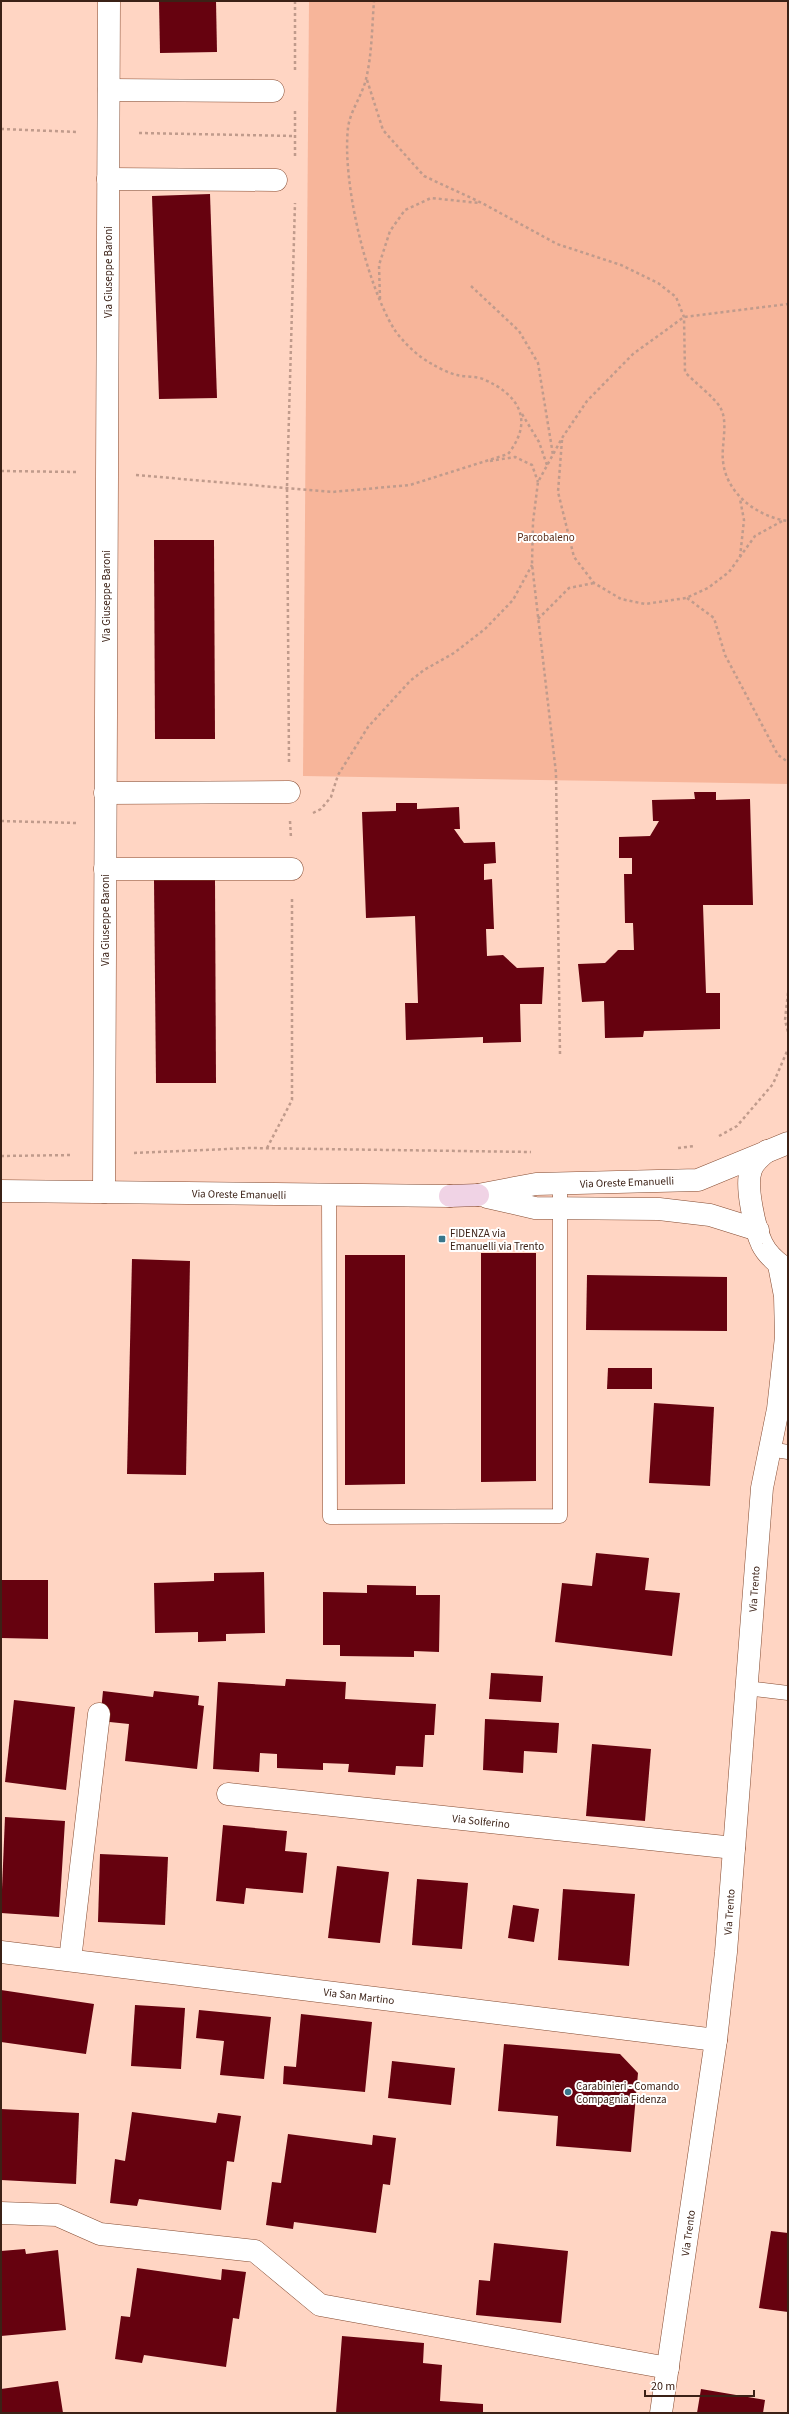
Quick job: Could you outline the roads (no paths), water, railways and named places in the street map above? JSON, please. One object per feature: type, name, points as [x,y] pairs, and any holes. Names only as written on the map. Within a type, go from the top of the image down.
[{"type":"street","name":"Via Giuseppe Baroni","points":[[104,1192],[109,1]]},
{"type":"street","points":[[108,90],[274,91]]},
{"type":"street","points":[[108,179],[276,180]]},
{"type":"street","points":[[105,793],[289,792]]},
{"type":"street","points":[[105,869],[292,869]]},
{"type":"street","points":[[784,1268],[762,1244],[752,1205],[750,1170],[759,1158],[779,1146],[788,1129]]},
{"type":"street","name":"Via Oreste Emanuelli","points":[[1,1191],[329,1196],[478,1195],[536,1184],[698,1180],[779,1146]]},
{"type":"street","name":"Via Oreste Emanuelli","points":[[478,1195],[534,1208],[659,1209],[703,1214],[758,1230]]},
{"type":"street","name":"Via Trento","points":[[661,2413],[716,2040],[726,1952],[762,1488],[778,1451],[783,1400],[786,1337],[784,1268]]},
{"type":"street","points":[[70,1960],[99,1714]]},
{"type":"street","name":"Via Solferino","points":[[228,1794],[734,1848]]},
{"type":"street","name":"Via San Martino","points":[[1,1952],[716,2040]]},
{"type":"street","points":[[1,2213],[57,2215],[100,2234],[255,2251],[320,2305],[668,2368]]},
{"type":"lane","points":[[329,1196],[330,1516],[560,1516],[560,1184]]},
{"type":"lane","points":[[746,1688],[788,1693]]},
{"type":"place","name":"FIDENZA via Emanuelli via Trento","points":[[442,1239]]},
{"type":"place","name":"Carabinieri - Comando Compagnia Fidenza","points":[[568,2092]]},
{"type":"park label","name":"Parcobaleno","points":[[546,537]]}]
